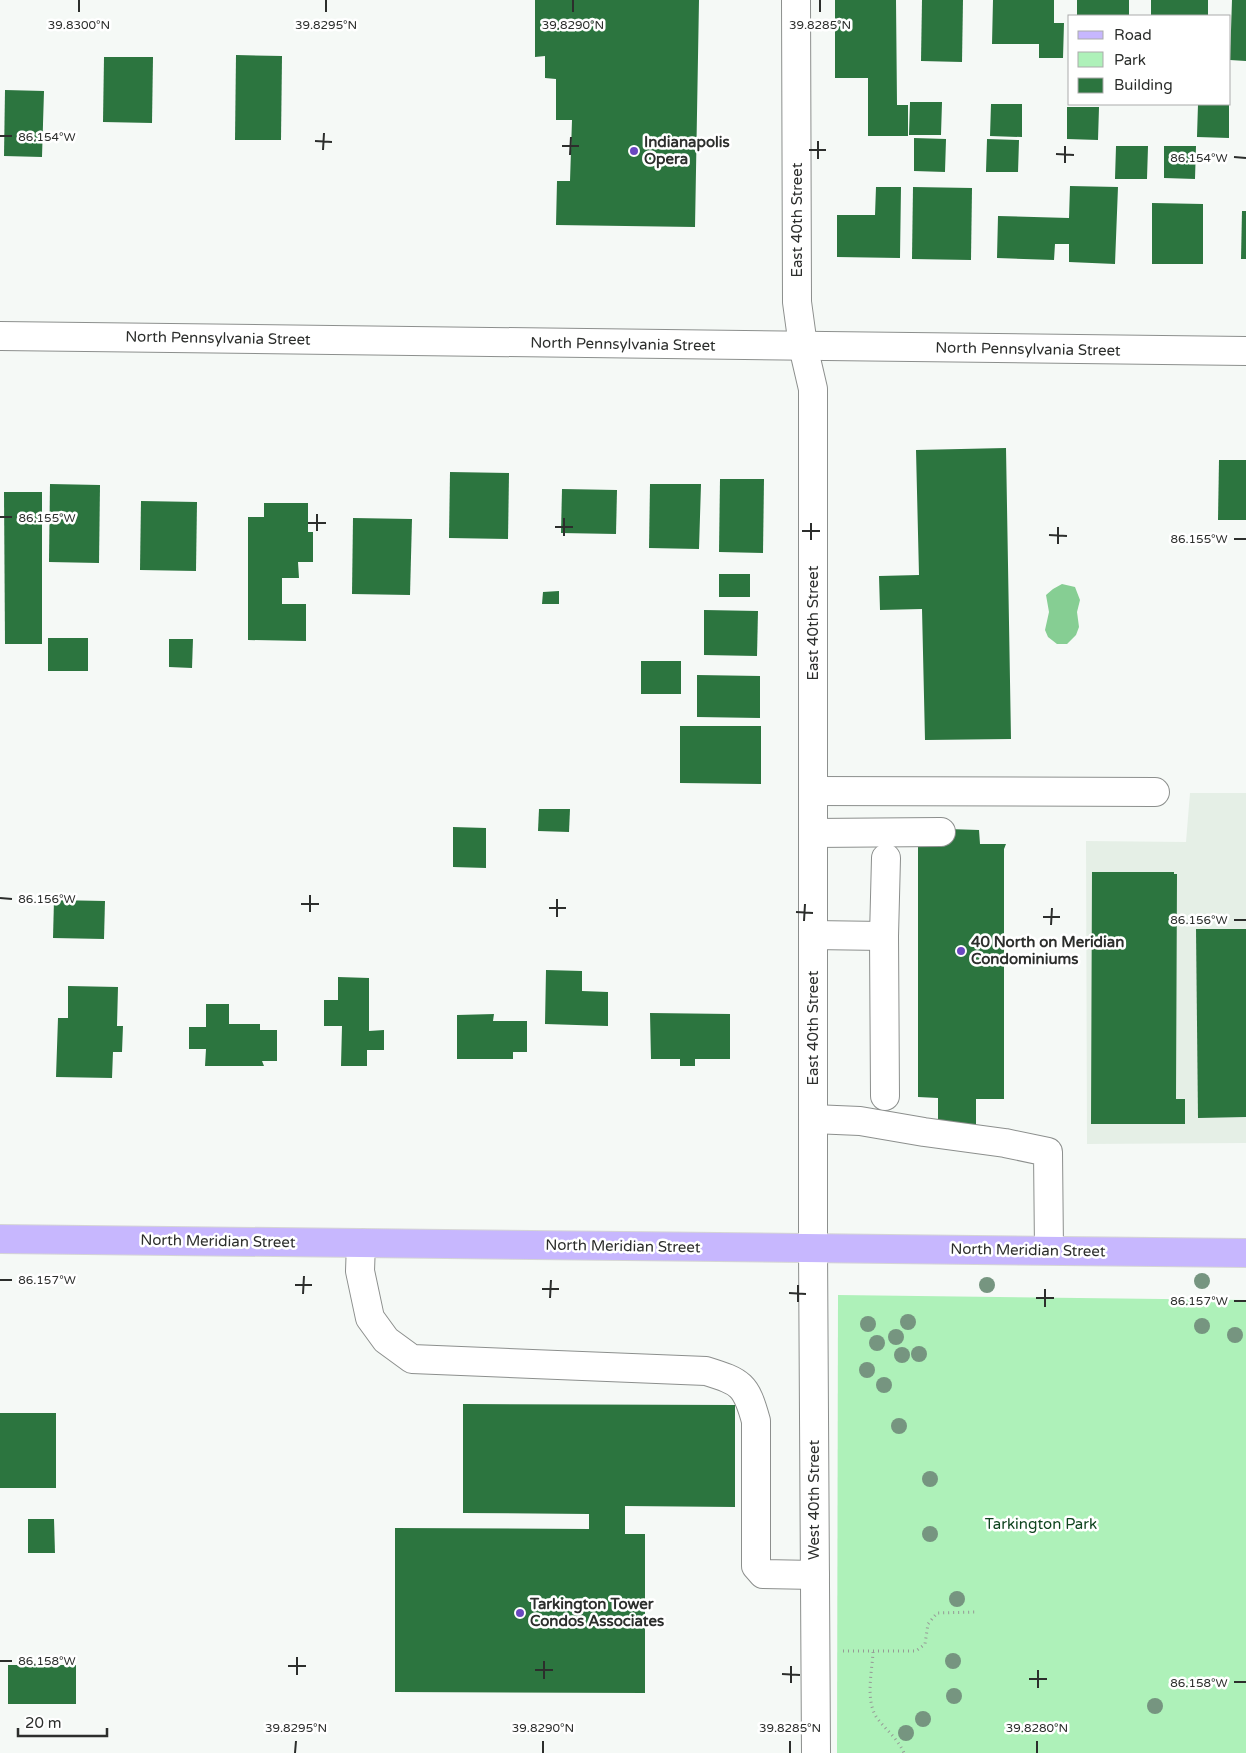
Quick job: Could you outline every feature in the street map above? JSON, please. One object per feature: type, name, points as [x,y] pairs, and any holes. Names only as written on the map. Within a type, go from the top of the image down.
[{"type":"main road","name":"North Meridian Street","points":[[0,1239],[1246,1253]]},
{"type":"street","name":"East 40th Street","points":[[796,0],[797,302],[803,346],[813,389],[813,1248]]},
{"type":"street","name":"North Pennsylvania Street","points":[[0,336],[1246,351]]},
{"type":"street","points":[[813,791],[1155,792]]},
{"type":"street","points":[[813,833],[941,832]]},
{"type":"street","points":[[885,1096],[884,936],[886,858]]},
{"type":"street","points":[[813,935],[884,936]]},
{"type":"street","points":[[813,1119],[860,1121],[1004,1143],[1048,1152],[1049,1250]]},
{"type":"street","points":[[361,1243],[360,1271],[370,1318],[386,1340],[412,1359],[706,1371],[730,1379],[743,1387],[751,1402],[756,1421],[756,1566],[763,1574],[815,1575]]},
{"type":"street","name":"West 40th Street","points":[[813,1248],[816,1753]]},
{"type":"path","points":[[837,1651],[916,1651],[925,1644],[928,1624],[937,1613],[975,1612]]},
{"type":"path","points":[[872,1652],[871,1706],[878,1719],[901,1745],[904,1753]]},
{"type":"shaded area","points":[[1062,584],[1075,587],[1080,600],[1077,612],[1079,627],[1076,635],[1067,644],[1057,644],[1048,637],[1045,630],[1049,612],[1046,595]]},
{"type":"shaded area","points":[[1190,793],[1246,793],[1246,1143],[1087,1144],[1086,841],[1186,842]]},
{"type":"green space","name":"Tarkington Park","points":[[838,1295],[1246,1300],[1246,1753],[837,1753]]},
{"type":"building","name":"Indianapolis Opera","points":[[535,0],[699,0],[695,227],[556,225],[557,181],[570,181],[572,120],[556,120],[556,79],[545,78],[545,56],[535,57]]},
{"type":"building","points":[[835,0],[896,0],[897,105],[908,105],[908,136],[868,136],[868,78],[835,78]]},
{"type":"building","points":[[922,0],[963,0],[962,62],[921,61]]},
{"type":"building","points":[[993,0],[1054,0],[1054,23],[1064,23],[1063,58],[1039,58],[1039,44],[992,44]]},
{"type":"building","points":[[1077,0],[1129,0],[1129,15],[1077,15]]},
{"type":"building","points":[[1151,0],[1208,0],[1208,15],[1151,15]]},
{"type":"building","points":[[1232,0],[1246,0],[1246,61],[1231,60]]},
{"type":"building","points":[[236,55],[282,56],[281,140],[235,140]]},
{"type":"building","points":[[104,57],[153,57],[152,123],[103,122]]},
{"type":"building","points":[[5,90],[44,91],[42,157],[4,156]]},
{"type":"building","points":[[910,102],[942,102],[941,135],[909,135]]},
{"type":"building","points":[[991,104],[1022,104],[1022,137],[990,136]]},
{"type":"building","points":[[1198,105],[1229,105],[1229,138],[1197,137]]},
{"type":"building","points":[[1067,107],[1099,107],[1098,140],[1067,139]]},
{"type":"building","points":[[914,138],[946,139],[945,172],[914,171]]},
{"type":"building","points":[[987,139],[1019,140],[1018,172],[986,172]]},
{"type":"building","points":[[1116,146],[1148,146],[1147,179],[1115,179]]},
{"type":"building","points":[[1164,146],[1196,146],[1195,179],[1164,178]]},
{"type":"building","points":[[1070,186],[1118,187],[1115,264],[1069,262],[1069,244],[1055,244],[1054,260],[997,258],[998,216],[1069,218]]},
{"type":"building","points":[[876,187],[901,187],[900,258],[837,257],[837,215],[875,215]]},
{"type":"building","points":[[913,187],[972,188],[971,260],[912,259]]},
{"type":"building","points":[[1152,203],[1203,204],[1203,264],[1152,264]]},
{"type":"building","points":[[1242,211],[1246,211],[1246,259],[1241,259]]},
{"type":"building","points":[[1006,448],[1011,739],[925,740],[922,609],[880,610],[879,576],[919,575],[916,450]]},
{"type":"building","points":[[1219,460],[1246,460],[1246,520],[1218,520]]},
{"type":"building","points":[[450,472],[509,473],[508,539],[449,538]]},
{"type":"building","points":[[720,479],[764,479],[763,553],[719,552]]},
{"type":"building","points":[[50,484],[100,485],[99,563],[49,562]]},
{"type":"building","points":[[650,484],[701,484],[699,549],[649,548]]},
{"type":"building","points":[[562,489],[617,490],[616,534],[561,533]]},
{"type":"building","points":[[4,492],[42,492],[42,644],[5,644]]},
{"type":"building","points":[[141,501],[197,502],[196,571],[140,570]]},
{"type":"building","points":[[264,503],[308,503],[308,532],[313,532],[313,562],[298,562],[299,578],[282,578],[282,604],[306,604],[306,641],[248,640],[248,517],[264,517]]},
{"type":"building","points":[[353,518],[412,519],[410,595],[352,594]]},
{"type":"building","points":[[719,574],[750,574],[750,597],[719,597]]},
{"type":"building","points":[[559,591],[559,604],[542,604],[543,592]]},
{"type":"building","points":[[704,610],[758,611],[757,656],[704,655]]},
{"type":"building","points":[[48,638],[88,638],[88,671],[48,671]]},
{"type":"building","points":[[169,639],[193,639],[192,668],[169,667]]},
{"type":"building","points":[[641,661],[681,661],[681,694],[641,694]]},
{"type":"building","points":[[697,675],[760,676],[760,718],[697,717]]},
{"type":"building","points":[[680,726],[761,726],[761,784],[680,783]]},
{"type":"building","points":[[539,809],[570,809],[569,832],[538,831]]},
{"type":"building","points":[[453,827],[486,828],[486,868],[453,867]]},
{"type":"building","name":"40 North on Meridian Condominiums","points":[[948,829],[979,830],[980,844],[1006,844],[1004,849],[1004,1099],[976,1099],[976,1124],[938,1124],[938,1098],[918,1097],[918,843]]},
{"type":"building","points":[[1092,872],[1174,872],[1174,874],[1177,874],[1176,1099],[1185,1099],[1185,1124],[1091,1124]]},
{"type":"building","points":[[54,900],[105,901],[104,939],[53,938]]},
{"type":"building","points":[[1196,929],[1246,929],[1246,1117],[1198,1118]]},
{"type":"building","points":[[546,970],[582,971],[582,991],[608,992],[608,1026],[545,1024]]},
{"type":"building","points":[[338,977],[369,978],[369,1031],[384,1030],[384,1050],[367,1050],[367,1066],[341,1066],[342,1026],[324,1026],[324,1000],[338,1000]]},
{"type":"building","points":[[68,986],[118,987],[117,1026],[123,1026],[122,1052],[113,1052],[112,1078],[56,1077],[58,1018],[68,1018]]},
{"type":"building","points":[[206,1004],[229,1004],[229,1024],[260,1024],[260,1030],[277,1030],[277,1061],[262,1061],[264,1066],[205,1066],[206,1049],[189,1049],[189,1027],[206,1027]]},
{"type":"building","points":[[650,1013],[730,1014],[730,1059],[695,1059],[695,1066],[680,1066],[680,1059],[651,1059]]},
{"type":"building","points":[[494,1014],[493,1021],[527,1021],[527,1052],[513,1052],[513,1059],[457,1059],[457,1015]]},
{"type":"building","name":"Tarkington Tower Condos Associates","points":[[463,1404],[735,1405],[735,1507],[625,1506],[625,1534],[645,1534],[645,1693],[395,1692],[395,1528],[589,1529],[589,1514],[463,1513]]},
{"type":"building","points":[[0,1413],[56,1413],[56,1488],[0,1488]]},
{"type":"building","points":[[28,1519],[54,1519],[55,1553],[28,1553]]},
{"type":"building","points":[[8,1665],[76,1665],[76,1704],[8,1704]]},
{"type":"place","name":"Indianapolis Opera","points":[[634,151]]},
{"type":"place","name":"40 North on Meridian Condominiums","points":[[961,951]]},
{"type":"place","name":"Tarkington Tower Condos Associates","points":[[520,1613]]}]
